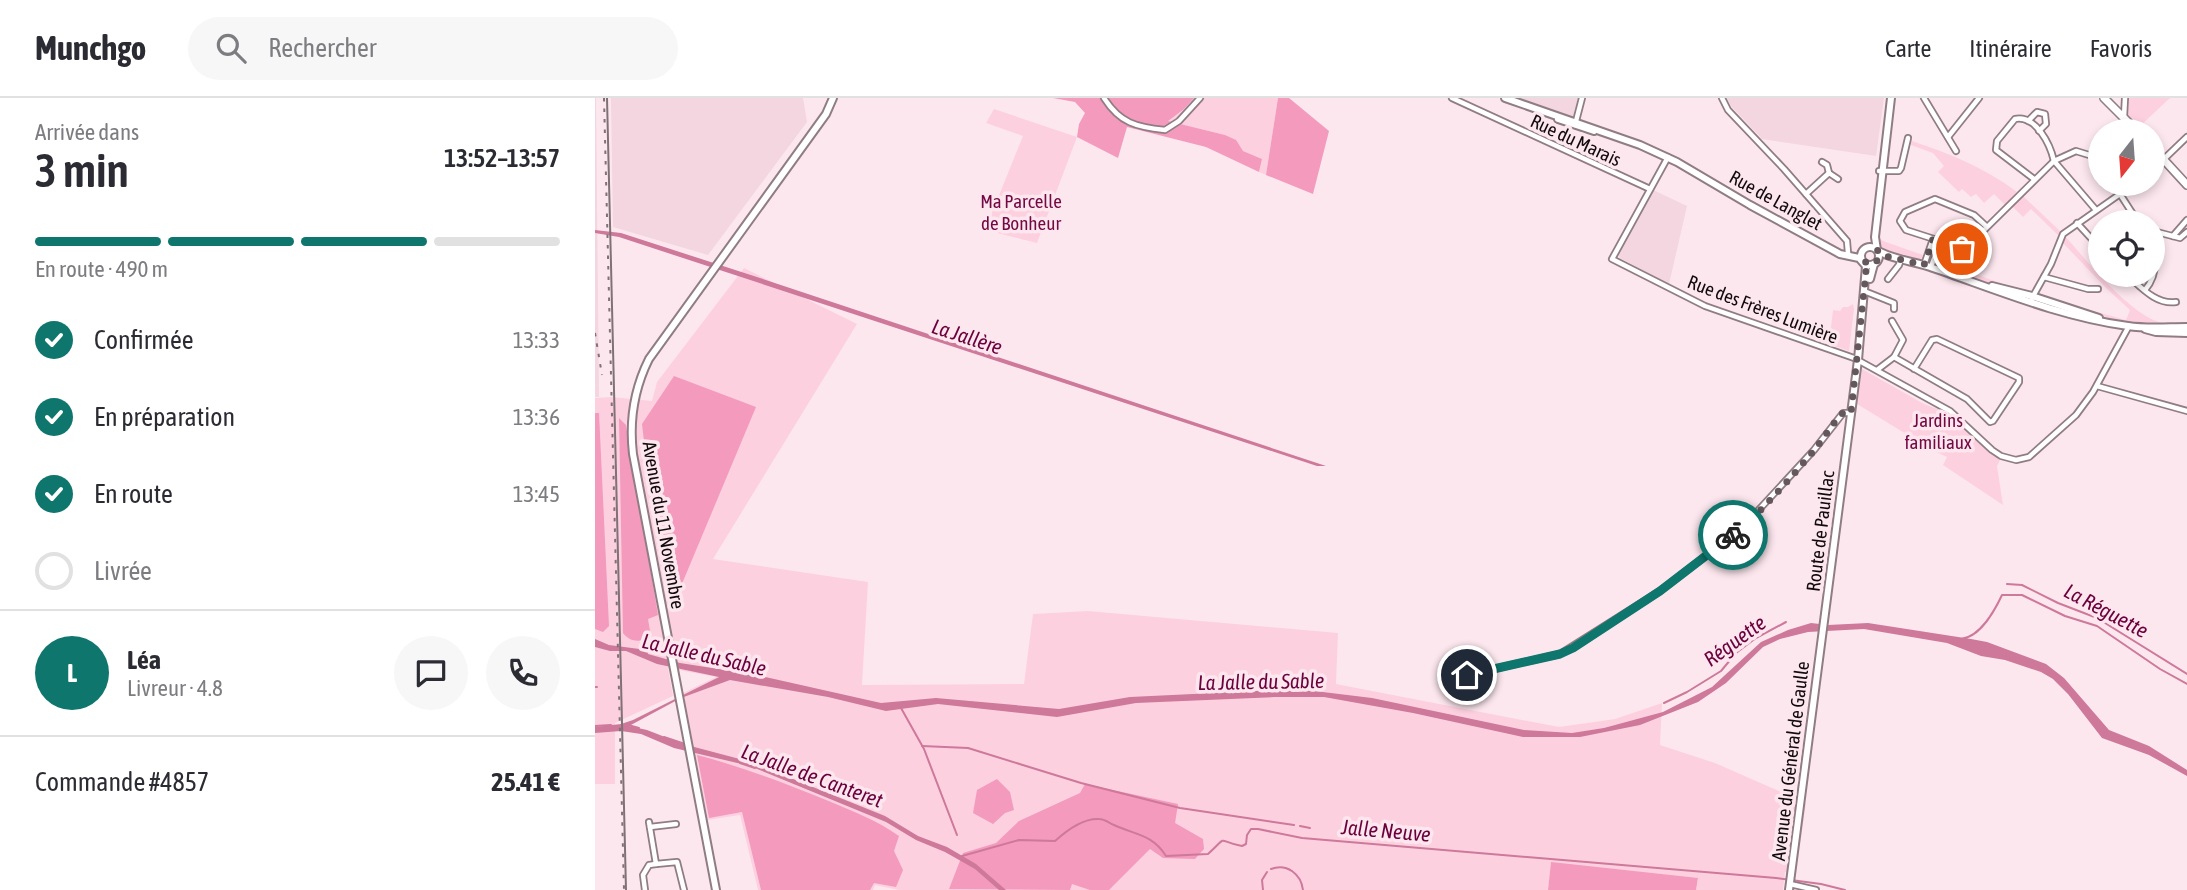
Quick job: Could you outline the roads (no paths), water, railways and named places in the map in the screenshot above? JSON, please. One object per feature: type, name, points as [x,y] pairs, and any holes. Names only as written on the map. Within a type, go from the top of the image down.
[{"type":"main road","name":"Rue de Langlet","points":[[1505,98],[1551,114],[1563,122],[1604,132],[1695,170],[1750,205],[1844,256],[1864,261]]},
{"type":"main road","points":[[1890,98],[1871,240],[1862,256],[1869,264],[1892,257]]},
{"type":"main road","points":[[2104,98],[2124,118]]},
{"type":"main road","name":"Avenue du 11 Novembre","points":[[716,890],[633,454],[631,416],[638,384],[649,359],[826,114],[832,99]]},
{"type":"main road","points":[[2165,161],[2187,185]]},
{"type":"main road","points":[[1876,262],[1875,237],[1881,171]]},
{"type":"main road","points":[[1865,249],[1873,247],[1892,257],[2107,322],[2129,327],[2187,327]]},
{"type":"main road","name":"Rue de Langlet","points":[[1834,249],[1858,254],[1865,249]]},
{"type":"main road","name":"Route de Pauillac","points":[[1822,636],[1860,346],[1866,291],[1864,261]]},
{"type":"main road","name":"Route de Pauillac","points":[[1866,291],[1876,262]]},
{"type":"main road","points":[[2140,327],[2156,332],[2187,333]]},
{"type":"main road","name":"Avenue du Général de Gaulle","points":[[1789,887],[1822,636]]},
{"type":"street","points":[[1104,98],[1115,115],[1123,121],[1165,130],[1179,121],[1200,98]]},
{"type":"street","name":"Rue du Marais","points":[[1452,98],[1650,189]]},
{"type":"street","points":[[1575,124],[1582,98]]},
{"type":"street","points":[[1722,98],[1728,110],[1847,241],[1848,253]]},
{"type":"street","points":[[1924,98],[1956,151]]},
{"type":"street","points":[[1948,137],[1979,98]]},
{"type":"street","points":[[2124,118],[2125,98]]},
{"type":"street","points":[[2028,121],[2037,112],[2045,114],[2046,124],[2039,131]]},
{"type":"street","points":[[2035,179],[1998,153],[1996,147],[2015,119],[2028,121],[2039,131],[2049,144],[2054,161],[2096,210],[2117,196]]},
{"type":"street","points":[[2165,159],[2187,137]]},
{"type":"street","points":[[1881,171],[1899,171],[1902,168],[1908,138]]},
{"type":"street","points":[[1987,227],[1974,215],[1933,199],[1905,212],[1900,221],[1904,229],[1965,249],[2054,161],[2077,151],[2088,155]]},
{"type":"street","name":"Rue des Frères Lumière","points":[[1667,159],[1612,259],[1705,306],[1858,360]]},
{"type":"street","points":[[1822,162],[1827,165],[1829,173],[1838,179]]},
{"type":"street","points":[[1806,194],[1829,173]]},
{"type":"street","points":[[2032,299],[2062,236],[2088,215]]},
{"type":"street","points":[[2173,236],[2187,220]]},
{"type":"street","points":[[2077,223],[2088,235]]},
{"type":"street","points":[[2165,234],[2182,238],[2187,232]]},
{"type":"street","points":[[1928,266],[1933,239]]},
{"type":"street","points":[[1928,266],[1940,242]]},
{"type":"street","points":[[1888,279],[1901,258]]},
{"type":"street","points":[[2044,277],[2088,289],[2098,289]]},
{"type":"street","points":[[2141,287],[2154,298],[2176,302]]},
{"type":"street","points":[[1866,291],[1894,303],[1894,309]]},
{"type":"street","points":[[1877,370],[1894,358],[1903,340],[1892,321]]},
{"type":"street","points":[[1858,360],[1950,411],[1992,450],[2016,460],[2029,457],[2076,415],[2097,386],[2129,327]]},
{"type":"street","points":[[1894,358],[1966,399],[1990,422],[2019,378],[1937,340],[1932,340],[1914,369]]},
{"type":"street","points":[[2097,386],[2187,411]]},
{"type":"street","points":[[1467,675],[1560,654],[1660,591],[1742,528],[1814,450],[1838,418],[1843,413],[1851,413]]},
{"type":"street","points":[[656,864],[649,825],[676,824]]},
{"type":"street","points":[[645,890],[643,875],[649,865],[677,862],[684,890]]},
{"type":"street","points":[[1789,887],[1817,890]]},
{"type":"waterway","name":"La Réguette","points":[[2007,584],[2022,585],[2097,618],[2187,674]]},
{"type":"waterway","points":[[1961,639],[1980,628],[2002,595],[2022,595],[2065,616],[2097,626],[2187,684]]},
{"type":"waterway","name":"Réguette","points":[[1664,703],[1721,671],[1736,653],[1756,638],[1786,622]]},
{"type":"waterway","points":[[901,708],[924,749],[957,835]]},
{"type":"waterway","name":"La Jalle de Canteret","points":[[595,726],[611,725]]},
{"type":"waterway","name":"La Jalle de Canteret","points":[[628,725],[639,728]]},
{"type":"waterway","name":"La Jalle de Canteret","points":[[664,737],[685,744]]},
{"type":"waterway","points":[[922,746],[968,748],[1081,783],[1180,808],[1294,825]]},
{"type":"waterway","name":"La Jalle de Canteret","points":[[740,763],[755,768]]},
{"type":"waterway","name":"Jalle Neuve","points":[[962,856],[1019,840],[1055,841],[1081,823],[1099,819],[1149,839],[1166,856],[1208,854],[1221,841],[1242,846],[1246,844],[1251,829],[1258,829],[1302,838],[1776,878],[1845,890]]},
{"type":"waterway","points":[[1300,826],[1310,828]]},
{"type":"waterway","points":[[1271,869],[1282,867],[1292,871],[1302,884],[1303,890]]},
{"type":"waterway","points":[[1263,890],[1262,880],[1267,872]]},
{"type":"tram line","points":[[607,98],[626,890]]},
{"type":"railway","points":[[604,98],[624,890]]},
{"type":"railway","points":[[595,333],[602,375]]},
{"type":"park label","name":"Ma Parcelle de Bonheur","points":[[1021,212]]},
{"type":"park label","name":"Jardins familiaux","points":[[1938,431]]},
{"type":"water label","name":"La Jallère","points":[[967,337]]},
{"type":"water label","name":"La Jalle du Sable","points":[[704,655]]},
{"type":"water label","name":"La Jalle du Sable","points":[[1261,682]]}]
